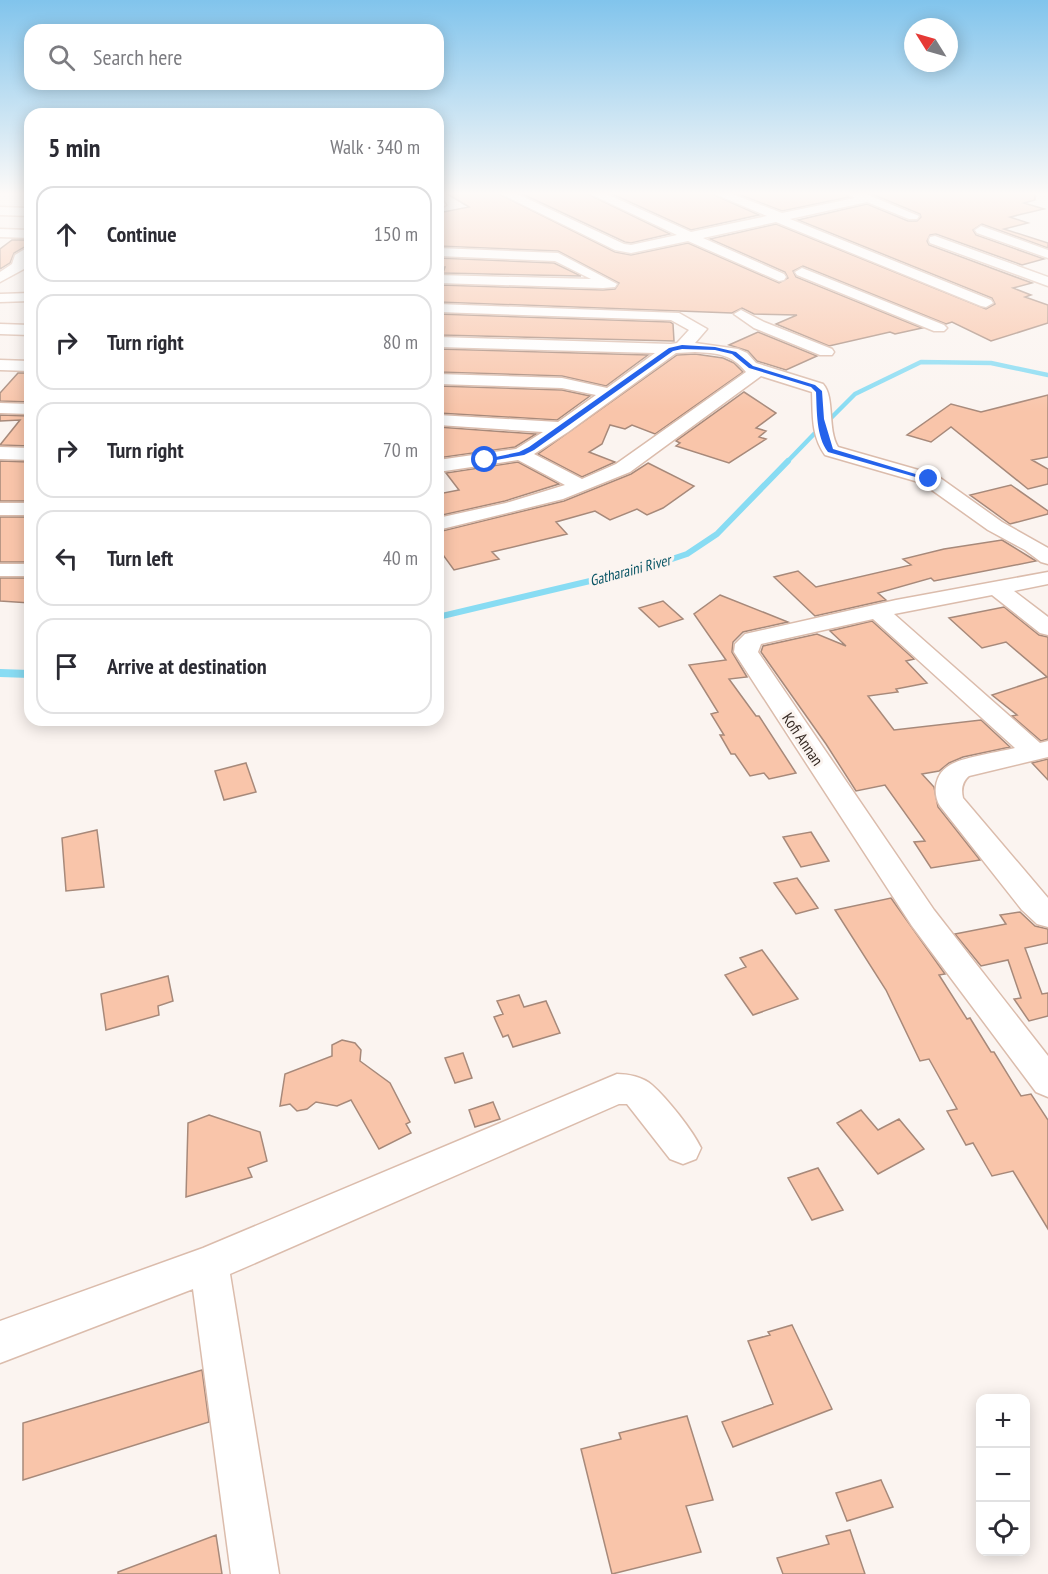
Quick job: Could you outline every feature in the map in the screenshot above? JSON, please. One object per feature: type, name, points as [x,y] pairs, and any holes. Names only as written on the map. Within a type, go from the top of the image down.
[{"type":"street","points":[[0,278],[12,265]]},
{"type":"street","points":[[444,279],[610,284],[574,265]]},
{"type":"street","points":[[751,265],[779,277]]},
{"type":"street","points":[[894,265],[986,303]]},
{"type":"street","points":[[1003,265],[1048,282]]},
{"type":"street","points":[[802,272],[939,328]]},
{"type":"street","points":[[0,298],[24,297]]},
{"type":"street","points":[[444,308],[674,316],[699,329],[676,348],[521,454],[444,465]]},
{"type":"street","points":[[741,314],[759,325],[826,352]]},
{"type":"street","points":[[715,349],[759,325]]},
{"type":"street","points":[[0,329],[24,330]]},
{"type":"street","points":[[444,342],[715,349],[739,355],[755,373],[623,468],[581,486],[508,509],[444,523]]},
{"type":"street","points":[[0,365],[24,366]]},
{"type":"street","points":[[751,367],[817,388],[821,419],[827,446],[831,451],[929,479],[995,526],[1032,546],[1048,558]]},
{"type":"street","points":[[444,379],[562,383],[609,393]]},
{"type":"street","points":[[0,408],[24,409]]},
{"type":"street","points":[[444,420],[562,428]]},
{"type":"street","points":[[480,423],[485,460]]},
{"type":"street","points":[[0,453],[24,454]]},
{"type":"street","points":[[521,454],[581,486]]},
{"type":"street","points":[[0,509],[24,509]]},
{"type":"street","points":[[0,570],[24,570]]},
{"type":"street","name":"Kofi Annan","points":[[1048,578],[877,611],[753,639],[747,644],[746,652],[923,918],[1048,1082]]},
{"type":"street","points":[[995,587],[1048,628]]},
{"type":"street","points":[[877,611],[1041,750]]},
{"type":"street","points":[[1041,750],[960,770],[953,775],[947,790],[950,800],[1043,905]]},
{"type":"street","points":[[0,1342],[209,1264],[617,1089],[628,1089],[639,1094],[683,1148]]},
{"type":"street","points":[[209,1264],[255,1574]]},
{"type":"building","points":[[444,265],[559,265],[581,276],[444,273]]},
{"type":"building","points":[[586,265],[739,265],[779,283],[788,278],[785,272],[770,265],[878,265],[986,309],[995,304],[992,298],[911,265],[984,265],[1032,283],[1013,288],[1031,295],[1025,297],[1048,305],[1048,323],[991,341],[952,322],[946,324],[803,266],[793,271],[796,277],[922,328],[895,334],[890,332],[829,346],[776,324],[797,315],[754,314],[742,308],[732,313],[444,302],[444,285],[603,290],[615,289],[619,283]]},
{"type":"building","points":[[444,314],[670,322],[673,324],[674,341],[444,335]]},
{"type":"building","points":[[758,332],[817,356],[786,370],[757,361],[748,351],[729,345]]},
{"type":"building","points":[[444,349],[648,355],[606,386],[562,376],[444,372]]},
{"type":"building","points":[[695,354],[723,358],[734,363],[743,372],[655,434],[632,425],[625,429],[610,425],[602,444],[589,452],[615,462],[582,477],[538,454],[677,355]]},
{"type":"building","points":[[18,373],[24,373],[24,402],[0,401],[0,393]]},
{"type":"building","points":[[444,386],[562,390],[590,396],[557,420],[444,413]]},
{"type":"building","points":[[744,392],[776,413],[756,428],[766,431],[759,437],[766,439],[729,463],[676,446],[680,443],[676,441]]},
{"type":"building","points":[[1048,395],[1048,457],[1032,460],[1048,469],[1048,484],[1028,489],[951,427],[931,442],[907,435],[951,404],[981,412]]},
{"type":"building","points":[[0,415],[24,416],[24,446],[0,445],[20,420],[0,421]]},
{"type":"building","points":[[444,427],[536,434],[515,447],[444,457]]},
{"type":"building","points":[[0,461],[24,462],[24,501],[0,501]]},
{"type":"building","points":[[518,462],[559,484],[505,501],[444,515],[444,493],[459,490],[446,473]]},
{"type":"building","points":[[648,463],[694,486],[663,508],[647,515],[637,509],[610,520],[595,511],[556,522],[567,534],[492,552],[499,559],[454,570],[444,556],[444,531],[564,501],[631,474]]},
{"type":"building","points":[[1011,485],[1048,511],[1048,514],[1010,524],[970,495]]},
{"type":"building","points":[[0,517],[24,517],[24,562],[0,562]]},
{"type":"building","points":[[1002,540],[1036,561],[934,581],[931,578],[878,593],[886,600],[815,616],[774,577],[798,571],[816,587],[911,565],[903,559],[944,549]]},
{"type":"building","points":[[0,578],[24,578],[24,603],[0,601]]},
{"type":"building","points":[[720,595],[788,622],[743,632],[733,642],[732,652],[747,677],[729,679],[756,716],[759,716],[796,773],[769,779],[764,773],[750,776],[735,754],[731,754],[720,735],[724,735],[711,714],[718,712],[689,665],[726,660],[694,614]]},
{"type":"building","points":[[663,601],[683,619],[659,627],[639,608]]},
{"type":"building","points":[[1004,607],[1039,635],[1048,637],[1048,739],[1041,741],[1012,716],[1017,715],[992,695],[1047,677],[1006,642],[982,648],[949,618]]},
{"type":"building","points":[[872,621],[914,659],[906,661],[927,683],[896,689],[898,692],[868,696],[894,730],[981,720],[1010,747],[963,757],[949,763],[939,771],[922,774],[934,787],[938,807],[980,860],[931,868],[914,842],[925,841],[885,785],[856,791],[761,652],[763,646],[817,634],[846,646],[830,631]]},
{"type":"building","points":[[1048,759],[1048,780],[1032,763]]},
{"type":"building","points":[[246,763],[256,792],[224,800],[215,771]]},
{"type":"building","points":[[97,830],[104,887],[66,891],[62,838]]},
{"type":"building","points":[[811,832],[829,861],[801,867],[783,837]]},
{"type":"building","points":[[797,878],[818,908],[796,914],[774,883]]},
{"type":"building","points":[[891,898],[945,974],[939,975],[967,1019],[970,1018],[991,1052],[994,1052],[1021,1096],[1031,1094],[1048,1120],[1048,1229],[1013,1171],[992,1176],[973,1143],[966,1145],[947,1111],[957,1109],[929,1059],[920,1061],[886,990],[835,910]]},
{"type":"building","points":[[1020,912],[1035,926],[1048,929],[1048,943],[1025,948],[1042,994],[1048,993],[1048,1016],[1029,1021],[1014,999],[1021,998],[1008,960],[981,966],[955,934],[1006,924],[1000,915]]},
{"type":"building","points":[[762,950],[798,999],[753,1015],[725,975],[746,967],[740,958]]},
{"type":"building","points":[[168,976],[173,1001],[158,1006],[159,1015],[106,1030],[101,994]]},
{"type":"building","points":[[519,995],[524,1007],[546,1001],[560,1033],[513,1047],[508,1035],[503,1037],[494,1017],[503,1014],[497,1001]]},
{"type":"building","points":[[342,1040],[355,1043],[361,1050],[360,1061],[390,1083],[410,1122],[406,1124],[411,1133],[379,1149],[351,1100],[337,1106],[316,1102],[307,1109],[297,1111],[290,1104],[280,1106],[285,1074],[332,1056],[332,1045]]},
{"type":"building","points":[[463,1053],[472,1078],[455,1083],[445,1058]]},
{"type":"building","points":[[493,1102],[500,1119],[475,1127],[469,1110]]},
{"type":"building","points":[[861,1110],[878,1130],[899,1119],[924,1149],[878,1174],[837,1123]]},
{"type":"building","points":[[209,1115],[260,1132],[267,1161],[248,1168],[252,1177],[186,1197],[188,1123]]},
{"type":"building","points":[[818,1168],[843,1210],[812,1220],[788,1178]]},
{"type":"building","points":[[792,1325],[832,1409],[733,1447],[722,1422],[773,1404],[748,1341],[770,1335],[768,1332]]},
{"type":"building","points":[[202,1370],[209,1422],[23,1480],[23,1423]]},
{"type":"building","points":[[687,1416],[713,1500],[686,1506],[701,1552],[612,1574],[581,1449],[621,1439],[619,1433]]},
{"type":"building","points":[[881,1480],[893,1507],[847,1521],[836,1493]]},
{"type":"building","points":[[850,1530],[865,1574],[783,1574],[777,1558],[829,1544],[826,1536]]},
{"type":"building","points":[[216,1535],[222,1574],[118,1574],[118,1572]]},
{"type":"waterway","name":"Gatharaini River","points":[[831,418],[855,394],[921,362],[991,363],[1048,375]]},
{"type":"waterway","name":"Gatharaini River","points":[[786,463],[814,434]]},
{"type":"waterway","name":"Gatharaini River","points":[[444,616],[645,568],[687,554],[717,534],[788,461]]},
{"type":"waterway","name":"Gatharaini River","points":[[0,673],[24,674]]},
{"type":"route","points":[[485,460],[521,454],[532,448],[671,349],[682,347],[734,353],[751,367],[817,388],[821,419],[827,446],[831,451],[929,479]]}]
